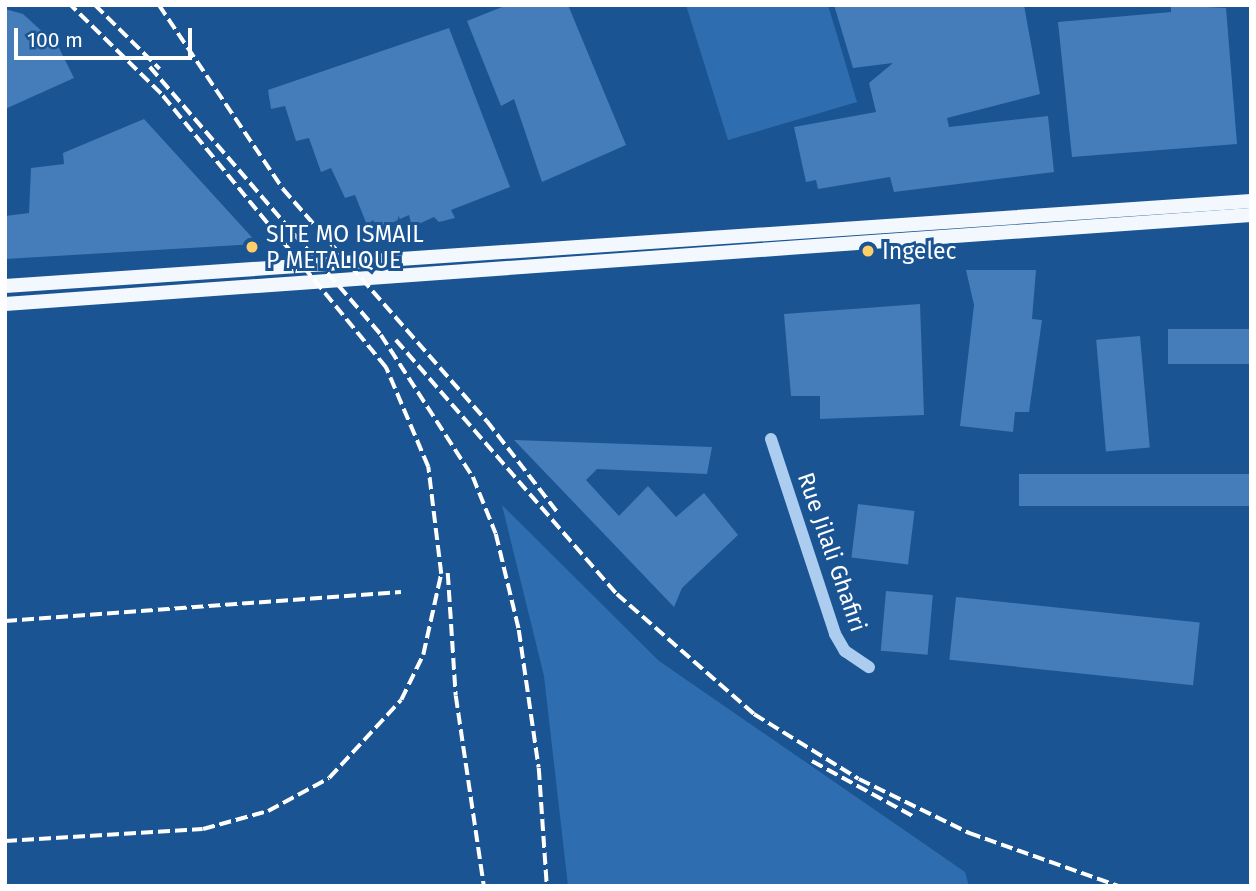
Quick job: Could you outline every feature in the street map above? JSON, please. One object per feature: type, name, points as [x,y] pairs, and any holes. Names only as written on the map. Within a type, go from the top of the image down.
[{"type":"main road","points":[[5,286],[1251,201]]},
{"type":"main road","points":[[5,304],[1251,215]]},
{"type":"street","name":"Rue Jilali Ghafiri","points":[[771,439],[835,634],[845,651],[869,667]]},
{"type":"shaded area","points":[[686,5],[828,5],[857,102],[728,140]]},
{"type":"shaded area","points":[[502,505],[659,661],[965,872],[969,886],[568,886],[544,676]]},
{"type":"building","points":[[507,5],[568,5],[626,145],[542,182],[514,99],[501,106],[467,21]]},
{"type":"building","points":[[834,5],[1024,5],[1040,94],[947,118],[949,127],[1048,116],[1054,172],[894,192],[890,177],[818,189],[816,180],[806,182],[794,127],[876,112],[869,83],[893,63],[853,68]]},
{"type":"building","points":[[1171,5],[1226,8],[1237,144],[1072,157],[1058,22],[1171,12]]},
{"type":"building","points":[[5,9],[23,14],[58,46],[74,78],[5,109]]},
{"type":"building","points":[[449,28],[510,187],[451,210],[455,218],[439,222],[434,217],[412,227],[409,215],[378,229],[373,220],[367,225],[355,195],[345,198],[331,168],[321,172],[309,138],[296,141],[285,106],[271,109],[268,90]]},
{"type":"building","points":[[144,119],[258,244],[5,259],[5,216],[29,213],[31,168],[64,164],[63,153]]},
{"type":"building","points":[[966,270],[1036,270],[1032,319],[1042,320],[1029,412],[1015,412],[1013,432],[960,426],[974,305]]},
{"type":"building","points":[[920,304],[924,415],[820,419],[820,396],[791,396],[784,314]]},
{"type":"building","points":[[1168,329],[1251,329],[1251,364],[1168,364]]},
{"type":"building","points":[[1140,336],[1150,448],[1106,451],[1096,340]]},
{"type":"building","points":[[514,440],[712,447],[707,474],[597,469],[586,480],[619,516],[648,486],[676,517],[704,493],[738,535],[682,588],[674,607]]},
{"type":"building","points":[[1019,474],[1251,474],[1251,506],[1019,506]]},
{"type":"building","points":[[858,504],[915,511],[908,565],[851,558]]},
{"type":"building","points":[[886,591],[933,595],[928,655],[881,651]]},
{"type":"building","points":[[956,597],[1200,623],[1193,685],[949,660]]},
{"type":"railway","points":[[5,841],[203,829],[268,811],[329,778],[401,700],[423,655],[441,574],[428,467],[386,368],[161,94],[70,5]]},
{"type":"railway","points":[[95,5],[160,69]]},
{"type":"railway","points":[[159,5],[283,189],[487,421],[558,513]]},
{"type":"railway","points":[[150,67],[381,335],[473,477],[496,534],[519,630],[539,768],[547,886]]},
{"type":"railway","points":[[396,340],[617,594],[754,714],[859,779],[969,833],[1119,886]]},
{"type":"railway","points":[[448,573],[456,696],[484,886]]},
{"type":"railway","points":[[5,621],[401,592]]},
{"type":"railway","points":[[812,761],[916,818]]},
{"type":"place","name":"SITE MO ISMAIL P METALIQUE","points":[[252,247]]},
{"type":"place","name":"Ingelec","points":[[868,251]]}]
